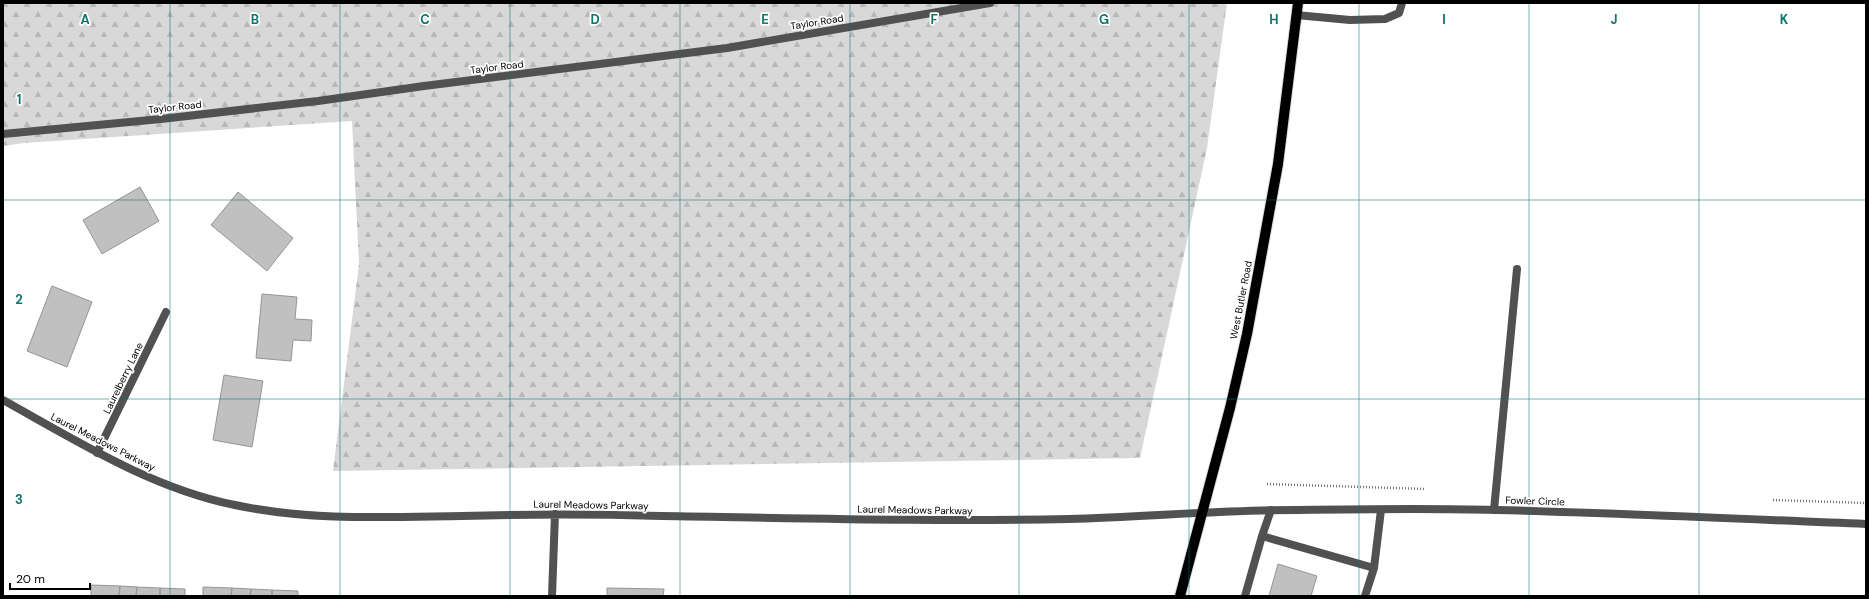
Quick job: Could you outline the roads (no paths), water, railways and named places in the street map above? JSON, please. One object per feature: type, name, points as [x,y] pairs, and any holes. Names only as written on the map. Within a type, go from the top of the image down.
[{"type":"main road","name":"West Butler Road","points":[[1180,596],[1203,512],[1247,334],[1278,164],[1298,3]]},
{"type":"street","name":"Taylor Road","points":[[3,134],[161,119],[310,102],[424,86],[727,48],[990,3]]},
{"type":"street","points":[[1296,15],[1350,20],[1385,20],[1399,13],[1402,3]]},
{"type":"street","points":[[1494,510],[1517,269]]},
{"type":"street","name":"Laurelberry Lane","points":[[97,453],[166,312]]},
{"type":"street","name":"Laurel Meadows Parkway","points":[[3,400],[97,453],[159,482],[229,504],[298,515],[378,517],[555,514],[949,521],[1074,519],[1203,512]]},
{"type":"street","points":[[1244,596],[1271,510]]},
{"type":"street","name":"Fowler Circle","points":[[1203,512],[1271,510],[1494,510],[1866,524]]},
{"type":"street","points":[[1365,596],[1374,568],[1381,510]]},
{"type":"street","points":[[552,596],[555,514]]},
{"type":"street","points":[[1262,536],[1374,568]]}]
